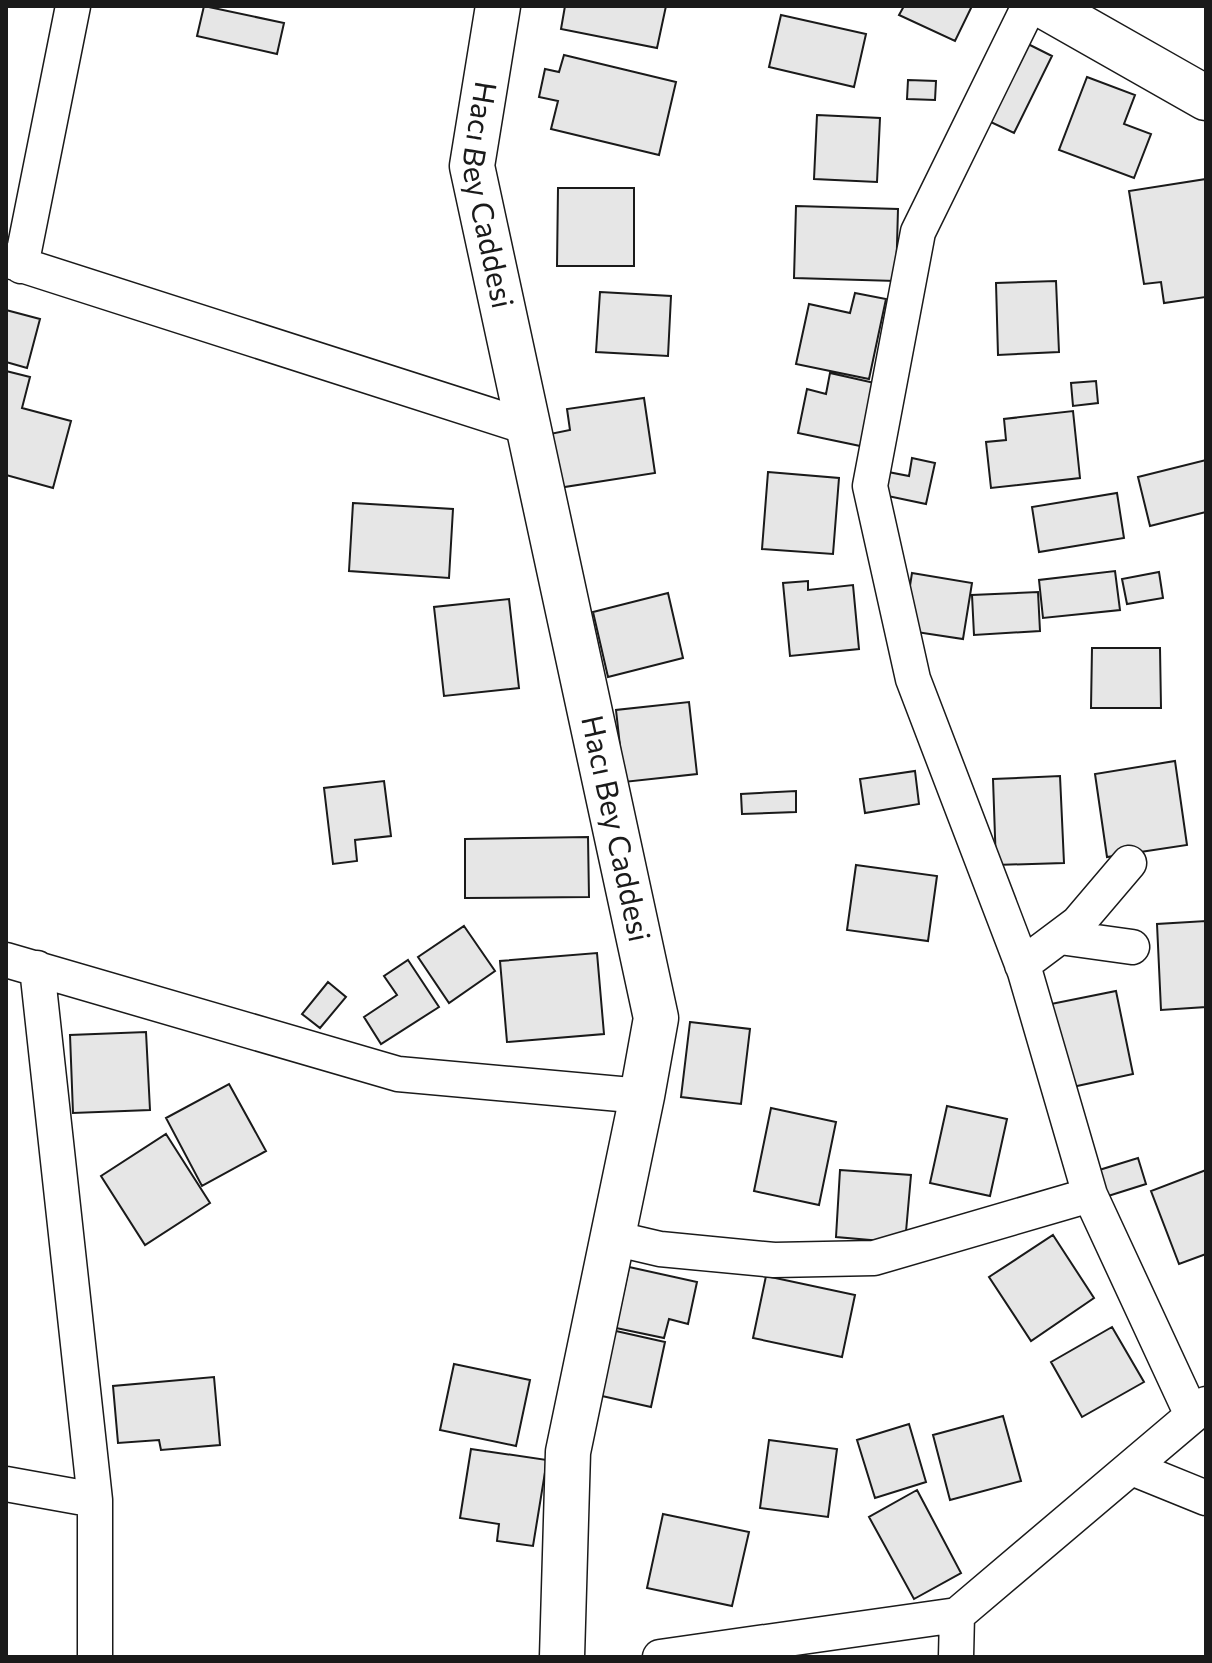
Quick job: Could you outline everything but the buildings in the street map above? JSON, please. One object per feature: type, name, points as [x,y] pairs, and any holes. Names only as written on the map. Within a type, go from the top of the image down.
[{"type":"street","points":[[73,6],[14,263],[527,427]]},
{"type":"street","name":"Hacı Bey Caddesi","points":[[498,6],[472,166],[656,1018],[568,1452],[562,1657]]},
{"type":"street","points":[[660,1657],[957,1615],[1199,1409],[1090,1195],[1022,965],[913,679],[870,486],[918,232],[1029,6]]},
{"type":"street","points":[[1044,6],[1206,98]]},
{"type":"street","points":[[1022,965],[1078,923],[1129,863]]},
{"type":"street","points":[[1060,937],[1132,947]]},
{"type":"street","points":[[95,1657],[95,1500],[22,964],[398,1074],[642,1096]]},
{"type":"street","points":[[613,1238],[660,1249],[774,1260],[874,1258],[1090,1195]]},
{"type":"street","points":[[1132,1468],[1206,1498]]},
{"type":"street","points":[[6,1484],[95,1500]]},
{"type":"street","points":[[956,1657],[957,1615]]}]
